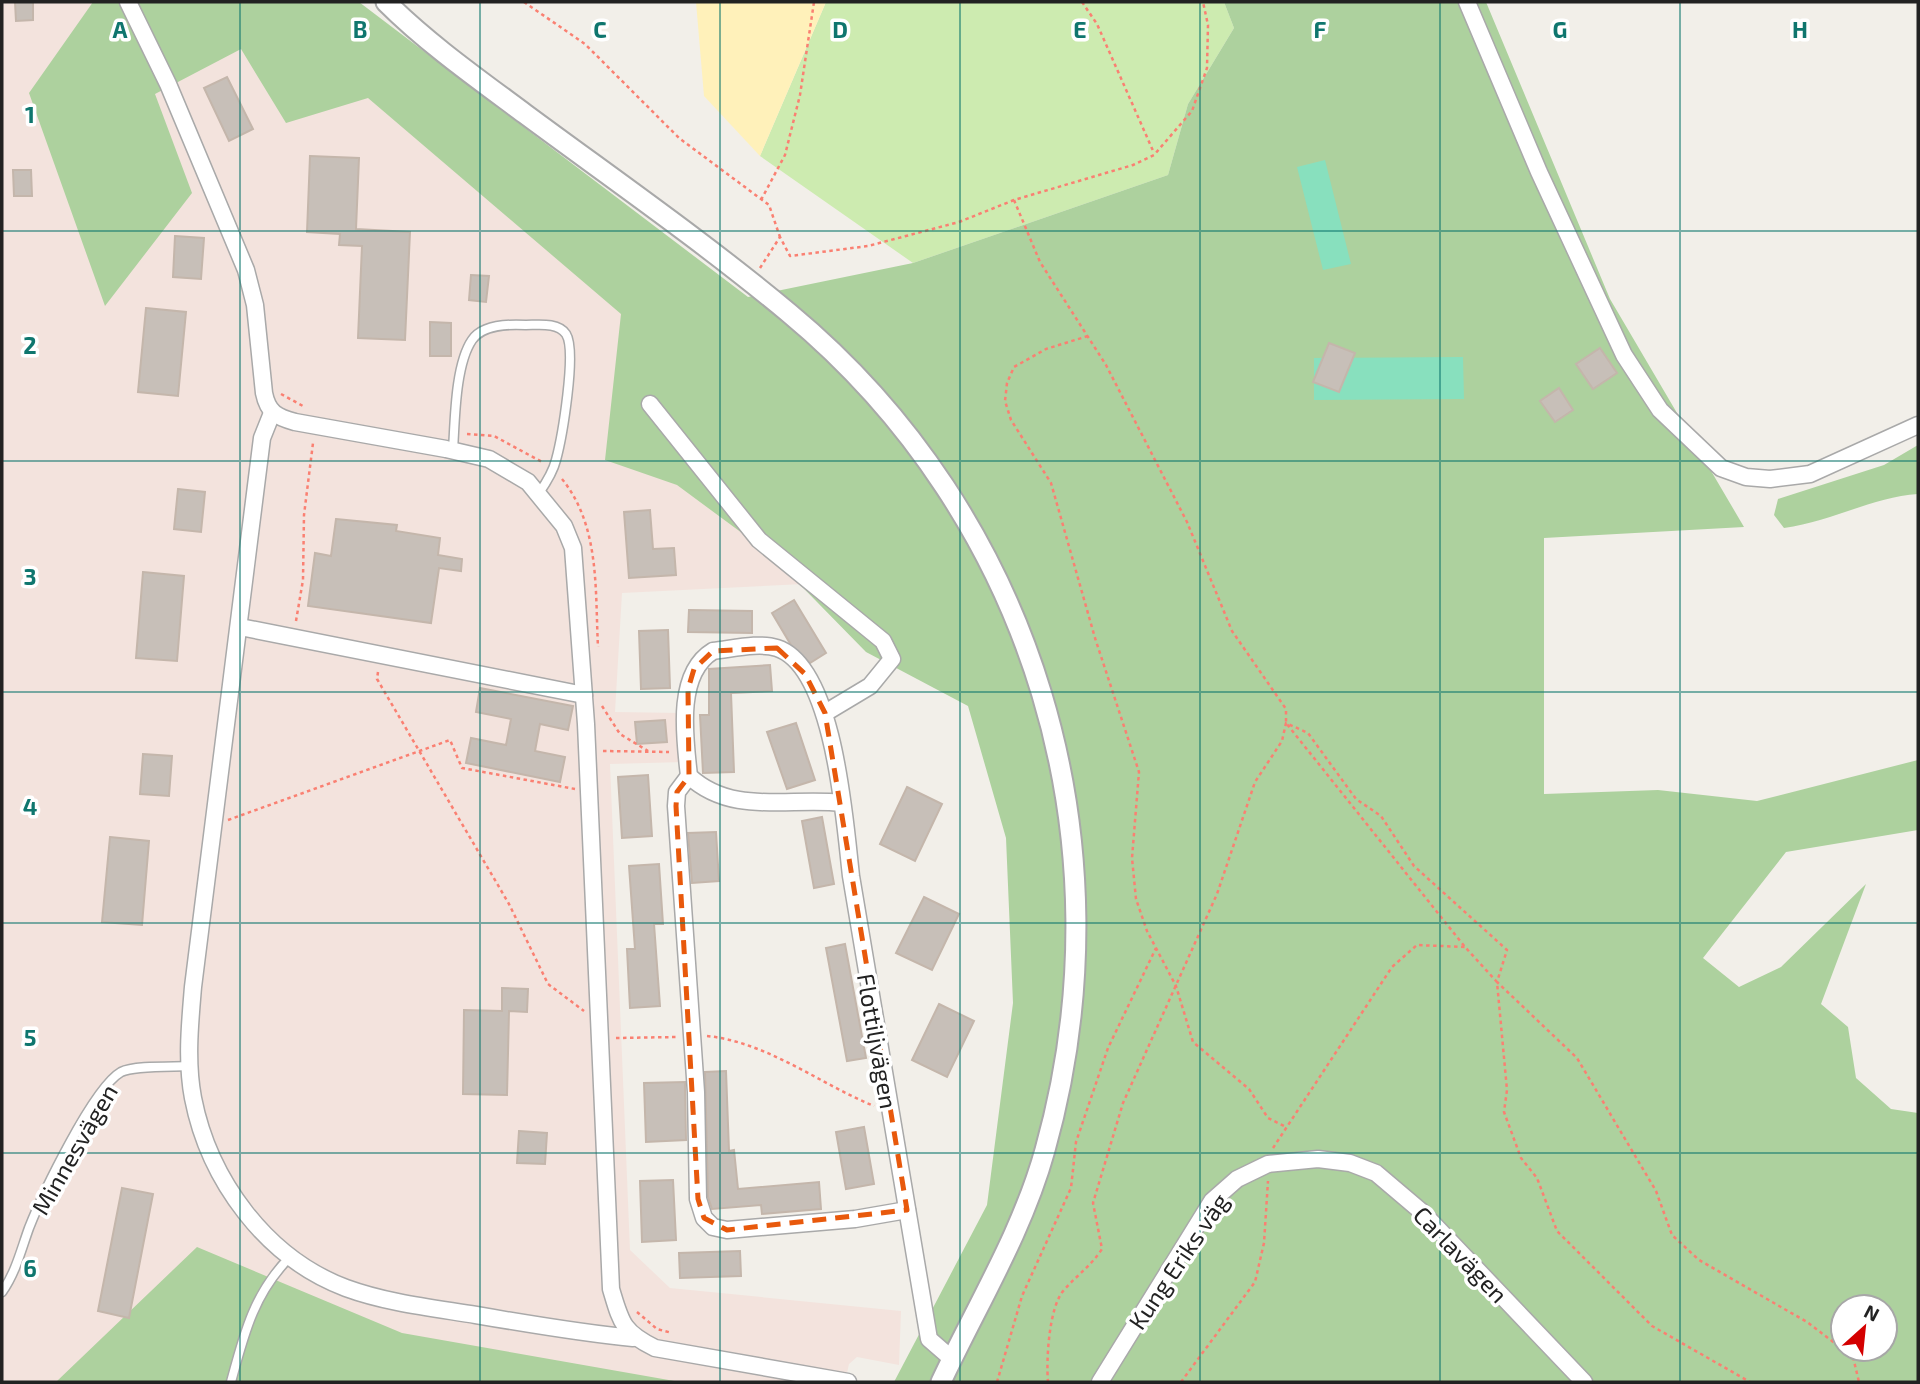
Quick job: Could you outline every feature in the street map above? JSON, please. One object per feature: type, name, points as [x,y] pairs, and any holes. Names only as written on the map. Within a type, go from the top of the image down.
[{"type":"street","points":[[128,2],[168,84],[246,270],[255,305],[266,405],[272,413],[295,422],[489,459],[511,469],[539,493],[564,526],[573,548],[589,792],[611,1289],[620,1319],[633,1338]]},
{"type":"street","points":[[386,2],[503,98],[789,313],[857,376],[928,460],[956,502],[990,563],[1030,656],[1061,765],[1072,828],[1076,937],[1074,979],[1059,1093],[1033,1188],[1012,1241],[941,1382]]},
{"type":"street","points":[[1466,2],[1539,172],[1624,355],[1660,410],[1721,468],[1746,477],[1770,479],[1810,474],[1918,425]]},
{"type":"street","points":[[650,404],[759,540],[883,641],[892,659],[870,686],[825,713],[805,674],[789,655],[777,648],[713,651],[694,669],[688,689],[687,752],[690,776],[677,792],[676,806],[692,1037],[698,1199],[704,1218],[713,1227],[727,1230],[855,1219],[907,1210]]},
{"type":"street","points":[[272,413],[262,438],[188,1040],[193,1096],[205,1143],[228,1189],[259,1229],[290,1257],[337,1283],[383,1298],[584,1334],[633,1338],[655,1348],[848,1382]]},
{"type":"street","points":[[240,627],[584,695]]},
{"type":"street","name":"Flottiljvägen","points":[[825,713],[929,1339],[952,1359]]},
{"type":"street","points":[[690,776],[718,796],[749,802],[816,800],[842,803]]},
{"type":"street","name":"Kung Eriks väg","points":[[1100,1382],[1212,1201],[1237,1179],[1268,1164],[1318,1159]]},
{"type":"street","name":"Carlavägen","points":[[1318,1159],[1350,1163],[1376,1174],[1422,1212],[1584,1382]]},
{"type":"lane","points":[[453,450],[456,403],[472,338],[508,324],[556,326],[564,331],[570,343],[569,369],[556,461],[539,493]]},
{"type":"lane","name":"Minnesvägen","points":[[2,1292],[15,1269],[44,1192],[96,1101],[114,1077],[124,1070],[191,1066]]},
{"type":"lane","points":[[231,1382],[247,1322],[261,1291],[290,1257]]},
{"type":"path","points":[[524,2],[585,44],[679,138],[769,205],[790,256],[868,246],[959,222],[1014,200],[1133,165],[1154,155],[1192,111],[1207,68],[1208,25],[1203,2]]},
{"type":"path","points":[[761,200],[785,155],[800,95],[814,2]]},
{"type":"path","points":[[1082,2],[1097,24],[1154,155]]},
{"type":"path","points":[[1014,200],[1040,262],[1088,336],[1187,522],[1232,631],[1286,709],[1282,741],[1255,782],[1229,864],[1123,1103],[1093,1203],[1102,1249],[1092,1265],[1062,1292],[1054,1313],[1046,1365],[1048,1382]]},
{"type":"path","points":[[747,280],[762,266],[780,237]]},
{"type":"path","points":[[1088,336],[1046,349],[1014,368],[1007,383],[1005,401],[1011,419],[1051,484],[1095,638],[1139,772],[1132,858],[1136,899],[1156,948],[1176,986],[1193,1042],[1249,1089],[1268,1118],[1286,1127]]},
{"type":"path","points":[[293,638],[303,580],[304,515],[317,426]]},
{"type":"path","points":[[380,655],[377,679],[521,926],[548,984],[579,1008],[600,1018]]},
{"type":"path","points":[[584,695],[600,703],[621,734],[648,751]]},
{"type":"path","points":[[1286,723],[1465,947],[1497,982],[1577,1058],[1656,1191],[1672,1235],[1699,1260],[1807,1322],[1853,1357],[1859,1382]]},
{"type":"path","points":[[1286,723],[1308,733],[1356,799],[1381,816],[1414,866],[1507,950],[1497,982],[1507,1090],[1504,1112],[1521,1158],[1537,1178],[1557,1231],[1652,1326],[1750,1382]]},
{"type":"path","points":[[215,820],[234,820],[450,740],[462,768],[589,792]]},
{"type":"path","points":[[603,751],[687,752]]},
{"type":"path","points":[[1181,1382],[1255,1282],[1264,1243],[1268,1164],[1275,1142],[1392,967],[1417,945],[1465,947]]},
{"type":"path","points":[[997,1382],[1022,1296],[1071,1188],[1076,1142],[1108,1048],[1156,948]]},
{"type":"path","points":[[616,1038],[730,1039],[757,1049],[845,1094],[890,1110]]},
{"type":"highlighted area","points":[[777,648],[805,674],[825,713],[907,1210],[727,1230],[704,1218],[698,1199],[676,806],[677,792],[689,776],[688,689],[694,669],[713,651]]},
{"type":"shaded area","points":[[2,2],[324,2],[521,173],[866,581],[622,593],[615,712],[682,713],[684,762],[610,764],[630,1250],[670,1288],[901,1311],[899,1365],[857,1357],[849,1364],[845,1382],[2,1382]]},
{"type":"green space","points":[[93,2],[359,2],[748,297],[913,263],[1168,175],[1188,104],[1234,28],[1224,2],[1486,2],[1610,299],[1744,527],[1544,538],[1544,794],[1658,790],[1757,801],[1918,760],[1918,830],[1786,852],[1703,958],[1739,987],[1781,967],[1866,884],[1821,1004],[1848,1027],[1856,1078],[1891,1109],[1918,1113],[1918,1382],[894,1382],[987,1205],[1013,1003],[1006,838],[968,706],[866,652],[769,553],[677,485],[605,460],[621,314],[368,98],[286,123],[241,49],[155,94],[192,193],[105,306],[29,93]]},
{"type":"green space","points":[[826,2],[1224,2],[1234,28],[1188,104],[1168,175],[913,263],[760,156]]},
{"type":"green space","points":[[1325,160],[1351,264],[1323,270],[1297,167]]},
{"type":"green space","points":[[1463,357],[1464,399],[1314,400],[1314,358]]},
{"type":"green space","points":[[1918,445],[1918,494],[1885,500],[1818,521],[1784,528],[1774,515],[1778,499],[1884,465]]},
{"type":"green space","points":[[197,1247],[402,1333],[680,1382],[56,1382]]},
{"type":"sand","points":[[696,2],[826,2],[760,156],[704,96]]},
{"type":"building","points":[[15,2],[33,2],[33,20],[16,21]]},
{"type":"building","points":[[227,77],[253,129],[229,141],[204,88]]},
{"type":"building","points":[[310,156],[359,158],[356,229],[410,232],[405,340],[358,338],[362,246],[339,245],[340,234],[307,232]]},
{"type":"building","points":[[13,170],[31,170],[32,196],[14,196]]},
{"type":"building","points":[[175,236],[204,238],[201,279],[173,277]]},
{"type":"building","points":[[471,275],[489,276],[486,302],[469,300]]},
{"type":"building","points":[[146,308],[186,312],[178,396],[138,392]]},
{"type":"building","points":[[430,322],[451,323],[451,356],[430,356]]},
{"type":"building","points":[[1329,343],[1355,353],[1339,392],[1313,382]]},
{"type":"building","points":[[1600,348],[1617,373],[1593,389],[1576,364]]},
{"type":"building","points":[[1559,388],[1573,410],[1555,422],[1540,401]]},
{"type":"building","points":[[178,489],[205,492],[201,532],[174,529]]},
{"type":"building","points":[[650,510],[653,549],[674,548],[676,575],[629,578],[624,512]]},
{"type":"building","points":[[336,519],[397,525],[396,531],[440,538],[438,555],[462,559],[461,571],[439,568],[431,623],[308,606],[315,553],[331,556]]},
{"type":"building","points":[[143,572],[184,576],[177,661],[136,658]]},
{"type":"building","points":[[794,600],[826,653],[810,663],[791,645],[772,613]]},
{"type":"building","points":[[689,610],[752,611],[752,633],[688,632]]},
{"type":"building","points":[[668,630],[670,688],[641,689],[639,631]]},
{"type":"building","points":[[770,665],[772,691],[731,693],[734,772],[703,773],[700,715],[709,715],[709,669]]},
{"type":"building","points":[[480,688],[573,706],[568,730],[540,724],[535,751],[565,757],[560,782],[466,763],[471,738],[506,745],[511,719],[476,712]]},
{"type":"building","points":[[665,720],[667,742],[637,744],[635,722]]},
{"type":"building","points":[[796,723],[815,780],[787,789],[767,732]]},
{"type":"building","points":[[143,754],[172,756],[169,796],[140,794]]},
{"type":"building","points":[[648,775],[652,836],[622,838],[618,777]]},
{"type":"building","points":[[907,787],[942,804],[915,861],[880,844]]},
{"type":"building","points":[[822,817],[834,884],[814,888],[802,821]]},
{"type":"building","points":[[716,832],[719,881],[692,883],[688,833]]},
{"type":"building","points":[[110,837],[149,841],[142,925],[102,922]]},
{"type":"building","points":[[659,864],[663,924],[654,924],[660,1006],[630,1008],[627,949],[635,949],[629,866]]},
{"type":"building","points":[[924,897],[959,914],[932,970],[896,953]]},
{"type":"building","points":[[845,944],[866,1058],[847,1061],[826,948]]},
{"type":"building","points":[[502,988],[528,989],[527,1012],[509,1011],[507,1095],[463,1094],[464,1010],[502,1011]]},
{"type":"building","points":[[939,1004],[974,1021],[947,1077],[912,1060]]},
{"type":"building","points":[[726,1071],[729,1151],[734,1150],[738,1189],[819,1182],[821,1209],[762,1214],[761,1205],[712,1209],[708,1197],[705,1072]]},
{"type":"building","points":[[685,1082],[686,1140],[646,1142],[644,1083]]},
{"type":"building","points":[[864,1127],[874,1184],[846,1189],[836,1132]]},
{"type":"building","points":[[519,1131],[547,1133],[545,1164],[517,1163]]},
{"type":"building","points":[[673,1180],[676,1240],[642,1242],[640,1181]]},
{"type":"building","points":[[122,1188],[153,1194],[129,1318],[98,1311]]},
{"type":"building","points":[[740,1251],[741,1276],[680,1278],[679,1253]]}]
